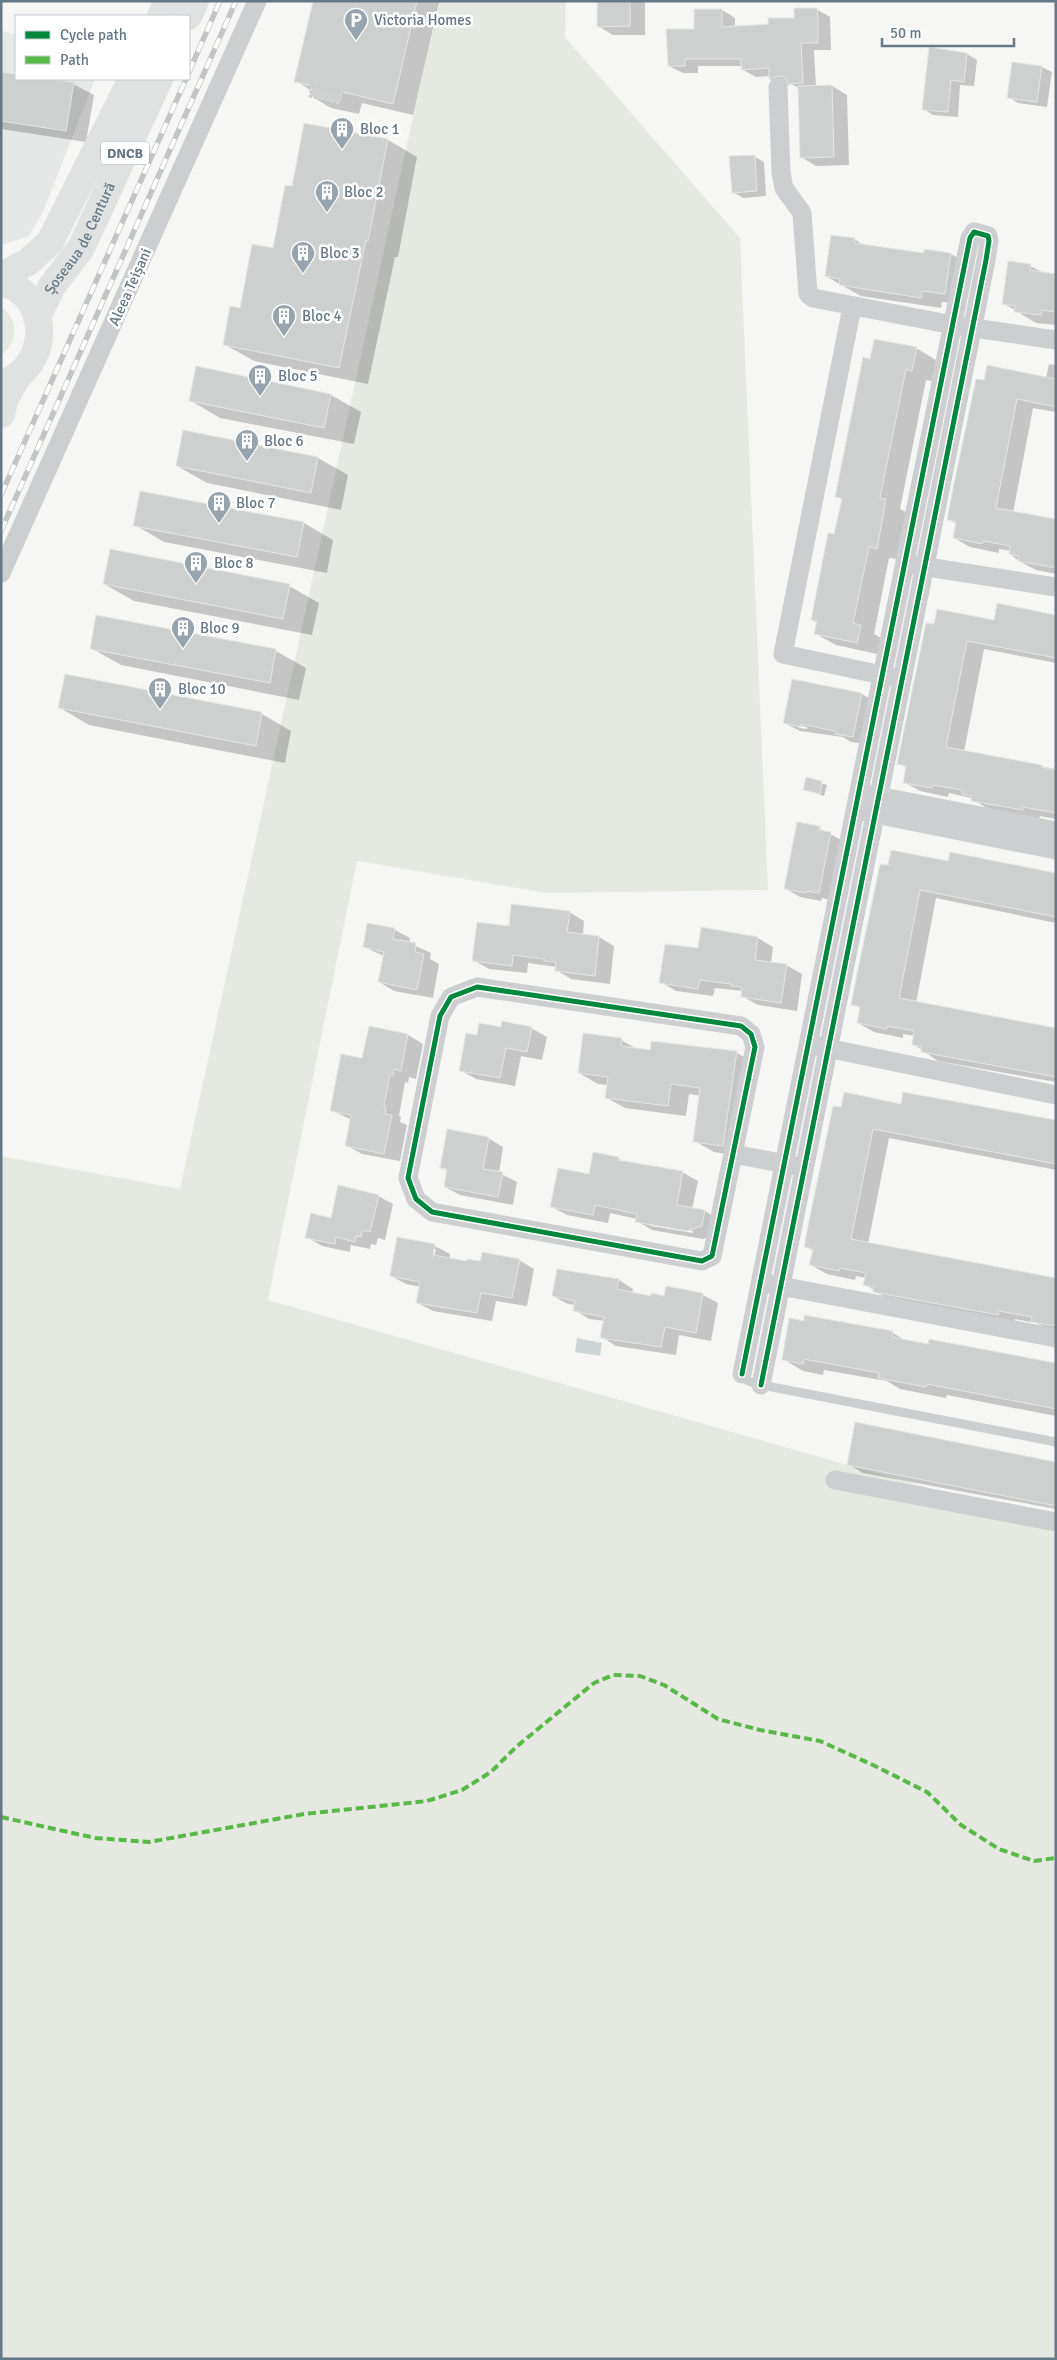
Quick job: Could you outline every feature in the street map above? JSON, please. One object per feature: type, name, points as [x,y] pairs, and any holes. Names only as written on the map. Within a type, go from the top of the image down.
[{"type":"main road","points":[[161,15],[168,1]]},
{"type":"main road","points":[[188,15],[195,1]]},
{"type":"main road","name":"Șoseaua de Centură","points":[[1,276],[28,262],[50,242],[131,80]]},
{"type":"main road","name":"Șoseaua de Centură","points":[[38,317],[52,286],[71,264],[81,248],[159,80]]},
{"type":"main road","points":[[1,282],[20,292],[30,303],[38,317]]},
{"type":"main road","name":"DNCB","points":[[1,414],[10,380],[28,367],[39,343],[38,317]]},
{"type":"street","name":"Aleea Teișani","points":[[1,573],[257,1]]},
{"type":"street","points":[[778,87],[781,173],[784,188],[802,213],[808,294],[813,298],[852,307],[953,325],[1056,340]]},
{"type":"street","points":[[742,1374],[970,238],[974,232],[981,232],[988,236],[989,241],[973,328],[761,1385]]},
{"type":"street","points":[[852,307],[783,654],[902,679]]},
{"type":"street","points":[[905,564],[1056,587]]},
{"type":"street","points":[[858,801],[1056,850]]},
{"type":"street","points":[[877,805],[1056,831]]},
{"type":"street","points":[[477,987],[741,1026],[750,1034],[755,1047],[734,1154],[714,1253],[706,1261],[432,1212],[416,1199],[408,1178],[440,1016],[451,997],[477,987]]},
{"type":"street","points":[[809,1045],[1056,1095]]},
{"type":"street","points":[[734,1154],[804,1168]]},
{"type":"street","points":[[761,1282],[1056,1338]]},
{"type":"street","points":[[835,1480],[1056,1522]]},
{"type":"lane","points":[[742,1374],[748,1381],[761,1385],[1056,1442]]},
{"type":"path","points":[[312,86],[342,92],[339,103],[310,96],[312,86]]},
{"type":"shaded area","points":[[438,1],[566,1],[565,37],[740,238],[768,890],[547,893],[357,861],[268,1300],[1056,1524],[1056,2359],[1,2359],[1,1156],[180,1189]]},
{"type":"shaded area","points":[[1,31],[15,34],[15,80],[95,80],[43,212],[29,236],[1,245]]},
{"type":"shaded area","points":[[1,307],[7,312],[14,324],[14,338],[7,350],[1,355]]},
{"type":"shaded area","points":[[577,1338],[602,1343],[600,1356],[575,1352]]},
{"type":"building","name":"Victoria Homes","points":[[313,1],[417,1],[393,104],[342,92],[339,103],[310,96],[312,86],[294,82]]},
{"type":"building","points":[[597,1],[630,1],[630,26],[597,27]]},
{"type":"building","points":[[794,8],[817,8],[818,43],[801,43],[803,83],[788,84],[784,77],[778,76],[769,80],[769,68],[741,70],[741,59],[685,59],[685,66],[668,66],[666,29],[694,29],[694,9],[722,9],[722,27],[768,24],[768,18],[794,18]]},
{"type":"building","points":[[929,47],[967,53],[964,82],[951,80],[948,112],[922,110]]},
{"type":"building","points":[[1012,62],[1042,66],[1037,102],[1007,98]]},
{"type":"building","points":[[1,72],[15,74],[15,80],[74,82],[66,131],[1,121]]},
{"type":"building","points":[[832,85],[834,157],[800,158],[798,86]]},
{"type":"building","points":[[304,123],[388,139],[368,241],[366,240],[339,368],[223,345],[230,306],[240,308],[252,244],[273,248],[285,185],[292,186]]},
{"type":"building","points":[[755,155],[757,191],[732,193],[729,156]]},
{"type":"building","points":[[831,235],[855,238],[854,243],[924,253],[924,249],[951,253],[945,294],[922,291],[921,298],[839,285],[840,279],[825,276]]},
{"type":"building","points":[[1008,261],[1031,264],[1030,270],[1056,274],[1056,312],[1042,310],[1041,315],[1014,312],[1015,306],[1002,304]]},
{"type":"building","points":[[874,339],[917,347],[912,371],[906,369],[880,498],[886,499],[877,549],[869,547],[853,623],[861,625],[857,643],[814,634],[817,621],[811,620],[828,533],[834,534],[842,498],[835,497],[863,357],[870,359]]},
{"type":"building","points":[[987,365],[1056,379],[1056,407],[1017,399],[996,508],[1056,519],[1056,568],[1018,561],[1019,556],[1009,554],[1010,546],[983,541],[982,544],[953,538],[956,521],[947,520],[953,488],[976,379],[984,380]]},
{"type":"building","name":"Bloc 5","points":[[196,366],[331,394],[324,428],[189,401]]},
{"type":"building","name":"Bloc 6","points":[[183,430],[318,457],[311,493],[176,466]]},
{"type":"building","name":"Bloc 7","points":[[140,491],[304,522],[297,557],[133,526]]},
{"type":"building","name":"Bloc 8","points":[[110,549],[290,584],[283,619],[103,584]]},
{"type":"building","points":[[997,603],[1056,615],[1056,658],[967,641],[946,747],[1042,765],[1041,767],[1056,770],[1056,813],[1023,807],[1023,810],[971,801],[971,796],[962,794],[962,790],[933,785],[932,788],[903,783],[906,766],[897,764],[926,623],[934,624],[937,609],[994,620]]},
{"type":"building","name":"Bloc 9","points":[[96,615],[276,649],[270,683],[90,649]]},
{"type":"building","name":"Bloc 10","points":[[65,674],[262,712],[256,746],[58,708]]},
{"type":"building","points":[[792,679],[862,693],[853,737],[801,724],[801,727],[783,723]]},
{"type":"building","points":[[806,777],[822,781],[820,794],[803,790]]},
{"type":"building","points":[[797,822],[820,826],[819,830],[831,832],[819,893],[784,889]]},
{"type":"building","points":[[891,850],[948,861],[950,852],[1056,873],[1056,917],[920,890],[899,998],[1056,1028],[1056,1077],[921,1052],[922,1047],[912,1045],[914,1031],[887,1026],[887,1029],[857,1023],[860,1007],[851,1005],[857,974],[880,864],[888,865]]},
{"type":"building","points":[[511,904],[570,911],[567,932],[599,936],[595,976],[555,971],[556,962],[513,955],[512,966],[472,961],[477,922],[509,926]]},
{"type":"building","points":[[367,923],[395,928],[393,939],[416,943],[415,952],[424,954],[417,990],[378,982],[384,952],[363,947]]},
{"type":"building","points":[[701,927],[758,937],[755,960],[787,964],[781,1003],[741,997],[742,987],[731,986],[731,984],[700,980],[698,989],[659,983],[665,944],[698,948]]},
{"type":"building","points":[[502,1021],[532,1027],[527,1052],[506,1048],[500,1078],[459,1071],[466,1033],[477,1035],[479,1023],[501,1027]]},
{"type":"building","points":[[369,1026],[408,1034],[401,1071],[394,1069],[393,1075],[390,1075],[384,1106],[386,1107],[385,1114],[392,1115],[384,1154],[345,1146],[351,1115],[330,1111],[341,1054],[362,1058]]},
{"type":"building","points":[[583,1033],[622,1038],[621,1046],[650,1050],[651,1041],[737,1051],[723,1146],[693,1142],[700,1088],[671,1084],[668,1106],[605,1098],[608,1077],[578,1073]]},
{"type":"building","points":[[844,1092],[901,1104],[903,1092],[1056,1120],[1056,1164],[873,1129],[851,1239],[1056,1278],[1056,1326],[1031,1322],[1032,1317],[999,1311],[998,1315],[873,1292],[873,1287],[863,1285],[866,1273],[840,1268],[839,1271],[809,1265],[813,1249],[804,1247],[810,1216],[833,1106],[841,1107]]},
{"type":"building","points":[[447,1129],[489,1137],[483,1169],[503,1172],[498,1197],[444,1187],[447,1169],[440,1168]]},
{"type":"building","points":[[593,1152],[619,1157],[618,1160],[683,1171],[677,1205],[705,1210],[702,1226],[687,1231],[635,1222],[637,1214],[595,1205],[593,1215],[550,1207],[558,1168],[589,1174]]},
{"type":"building","points":[[338,1185],[379,1195],[370,1232],[362,1230],[361,1237],[356,1236],[355,1242],[336,1237],[335,1244],[305,1238],[311,1213],[331,1218]]},
{"type":"building","points":[[397,1237],[435,1244],[433,1255],[467,1261],[467,1259],[480,1261],[482,1252],[520,1259],[512,1298],[481,1293],[477,1313],[416,1303],[420,1282],[390,1276]]},
{"type":"building","points":[[557,1269],[619,1279],[617,1289],[651,1296],[651,1293],[664,1296],[666,1286],[703,1293],[696,1333],[665,1327],[661,1347],[600,1338],[604,1317],[573,1311],[575,1301],[552,1296]]},
{"type":"building","points":[[804,1315],[893,1331],[892,1337],[928,1344],[929,1339],[1056,1363],[1056,1409],[927,1384],[926,1387],[878,1378],[879,1373],[804,1359],[803,1364],[782,1360],[789,1318],[804,1321]]},
{"type":"building","points":[[855,1422],[1056,1462],[1056,1506],[847,1465]]},
{"type":"railway","points":[[190,70],[220,1]]},
{"type":"railway","points":[[1,531],[236,1]]},
{"type":"railway","points":[[1,495],[186,80]]},
{"type":"marked path","points":[[1,1817],[95,1838],[149,1842],[304,1814],[427,1801],[462,1790],[491,1772],[516,1747],[594,1683],[613,1675],[640,1676],[664,1685],[718,1719],[760,1730],[820,1741],[873,1765],[927,1792],[961,1825],[999,1849],[1034,1861],[1056,1858]]},
{"type":"cycle path","points":[[742,1374],[970,238],[974,232],[988,236],[986,260],[761,1385]]},
{"type":"cycle path","points":[[477,987],[741,1026],[751,1034],[755,1047],[712,1256],[702,1261],[432,1212],[416,1199],[408,1178],[440,1016],[451,997],[477,987]]},
{"type":"place","name":"Victoria Homes","points":[[356,41]]},
{"type":"place","name":"Bloc 1","points":[[342,150]]},
{"type":"place","name":"Bloc 2","points":[[327,213]]},
{"type":"place","name":"Bloc 3","points":[[303,274]]},
{"type":"place","name":"Bloc 4","points":[[284,337]]},
{"type":"place","name":"Bloc 5","points":[[260,397]]},
{"type":"place","name":"Bloc 6","points":[[247,462]]},
{"type":"place","name":"Bloc 7","points":[[219,524]]},
{"type":"place","name":"Bloc 8","points":[[196,584]]},
{"type":"place","name":"Bloc 9","points":[[183,649]]},
{"type":"place","name":"Bloc 10","points":[[160,710]]}]
